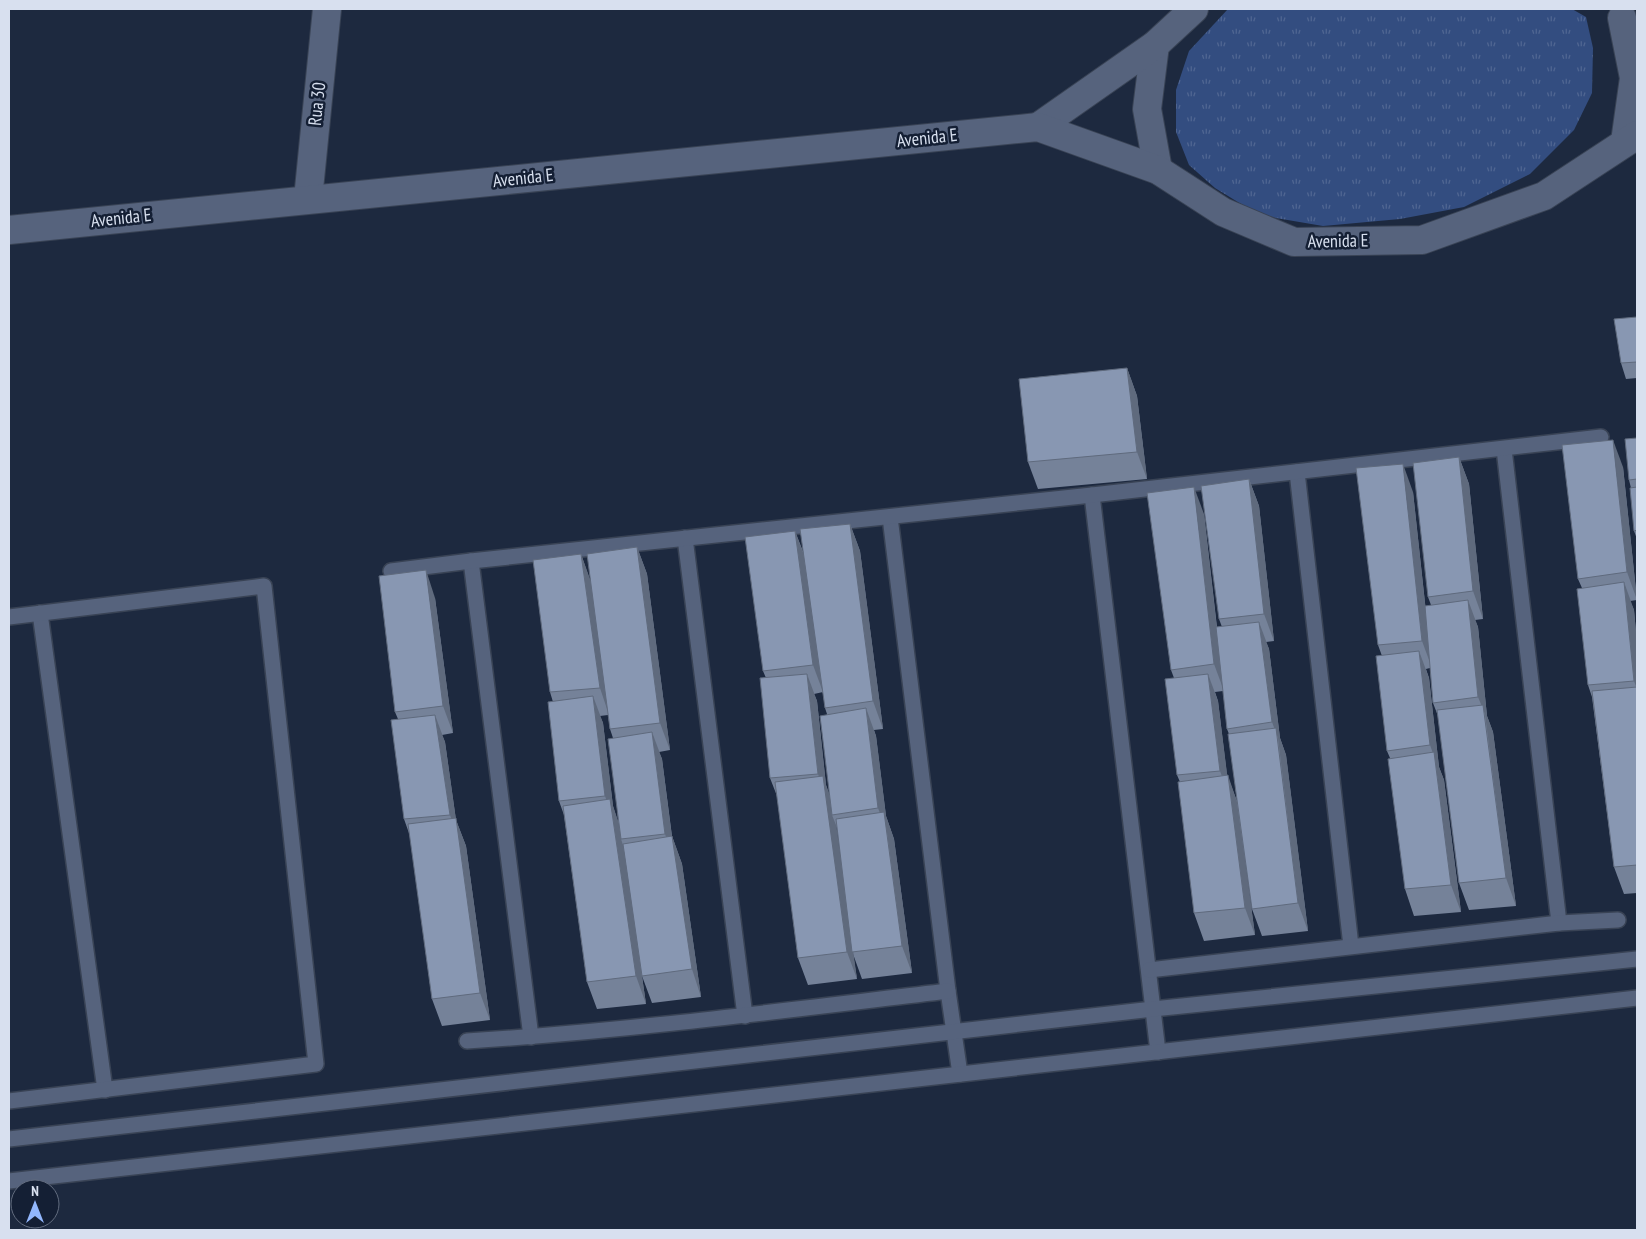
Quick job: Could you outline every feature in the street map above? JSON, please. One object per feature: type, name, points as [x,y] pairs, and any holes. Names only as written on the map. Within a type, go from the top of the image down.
[{"type":"street","name":"Rua 30","points":[[308,199],[327,9]]},
{"type":"street","name":"Avenida E","points":[[1038,127],[1155,44],[1194,9]]},
{"type":"street","points":[[1622,16],[1634,78],[1631,138]]},
{"type":"street","points":[[1155,44],[1148,109],[1158,170]]},
{"type":"street","name":"Avenida E","points":[[9,230],[1038,127],[1158,170],[1223,212],[1294,242],[1422,240],[1544,196],[1631,138]]},
{"type":"lane","points":[[391,571],[1092,495],[1601,437]]},
{"type":"lane","points":[[1504,449],[1559,923]]},
{"type":"lane","points":[[1297,472],[1351,946]]},
{"type":"lane","points":[[1092,495],[1158,1052]]},
{"type":"lane","points":[[890,517],[948,991],[960,1074]]},
{"type":"lane","points":[[685,538],[745,1016]]},
{"type":"lane","points":[[471,561],[530,1037]]},
{"type":"lane","points":[[9,617],[264,586],[316,1064],[9,1101]]},
{"type":"lane","points":[[40,613],[105,1090]]},
{"type":"lane","points":[[1149,970],[1559,923],[1618,920]]},
{"type":"lane","points":[[9,1139],[954,1031],[1637,959]]},
{"type":"lane","points":[[467,1041],[530,1037],[745,1016],[948,991]]},
{"type":"lane","points":[[9,1181],[1637,998]]},
{"type":"green space","points":[[1228,9],[1572,9],[1586,17],[1593,48],[1592,93],[1574,130],[1530,174],[1464,207],[1400,219],[1323,226],[1259,215],[1215,188],[1189,165],[1176,132],[1176,90],[1189,51]]},
{"type":"building","points":[[1637,317],[1637,362],[1621,363],[1614,319]]},
{"type":"building","points":[[1127,368],[1137,452],[1028,462],[1019,379]]},
{"type":"building","points":[[1637,438],[1637,479],[1629,480],[1625,439]]},
{"type":"building","points":[[1613,440],[1627,572],[1578,579],[1562,445]]},
{"type":"building","points":[[1459,457],[1473,591],[1428,597],[1413,463]]},
{"type":"building","points":[[1403,464],[1422,641],[1378,645],[1356,468]]},
{"type":"building","points":[[1249,479],[1264,614],[1219,619],[1201,486]]},
{"type":"building","points":[[1194,487],[1214,664],[1171,670],[1147,493]]},
{"type":"building","points":[[1637,487],[1637,530],[1634,531],[1630,488]]},
{"type":"building","points":[[850,524],[873,701],[825,708],[800,529]]},
{"type":"building","points":[[795,531],[813,665],[763,671],[745,537]]},
{"type":"building","points":[[637,547],[660,723],[610,729],[587,554]]},
{"type":"building","points":[[581,554],[600,688],[550,692],[533,560]]},
{"type":"building","points":[[426,570],[443,706],[395,712],[379,576]]},
{"type":"building","points":[[1624,582],[1634,681],[1588,685],[1577,589]]},
{"type":"building","points":[[1468,600],[1478,697],[1433,703],[1425,606]]},
{"type":"building","points":[[1259,622],[1272,722],[1227,729],[1216,627]]},
{"type":"building","points":[[1419,651],[1430,745],[1387,751],[1376,656]]},
{"type":"building","points":[[807,674],[818,774],[770,778],[760,678]]},
{"type":"building","points":[[1208,674],[1220,771],[1177,775],[1165,679]]},
{"type":"building","points":[[1637,687],[1637,865],[1614,867],[1592,691]]},
{"type":"building","points":[[593,696],[605,796],[559,801],[548,702]]},
{"type":"building","points":[[1483,705],[1506,878],[1459,883],[1437,710]]},
{"type":"building","points":[[866,708],[878,808],[832,815],[820,716]]},
{"type":"building","points":[[435,715],[450,815],[404,819],[391,720]]},
{"type":"building","points":[[1276,728],[1298,903],[1252,909],[1228,734]]},
{"type":"building","points":[[652,732],[665,834],[621,839],[608,739]]},
{"type":"building","points":[[1434,752],[1451,885],[1405,889],[1388,759]]},
{"type":"building","points":[[1228,775],[1245,908],[1194,913],[1178,782]]},
{"type":"building","points":[[823,776],[847,952],[798,958],[775,782]]},
{"type":"building","points":[[610,799],[636,976],[587,982],[563,806]]},
{"type":"building","points":[[884,812],[902,946],[852,952],[836,819]]},
{"type":"building","points":[[456,818],[480,993],[432,999],[408,824]]},
{"type":"building","points":[[672,836],[692,969],[642,976],[623,844]]}]
